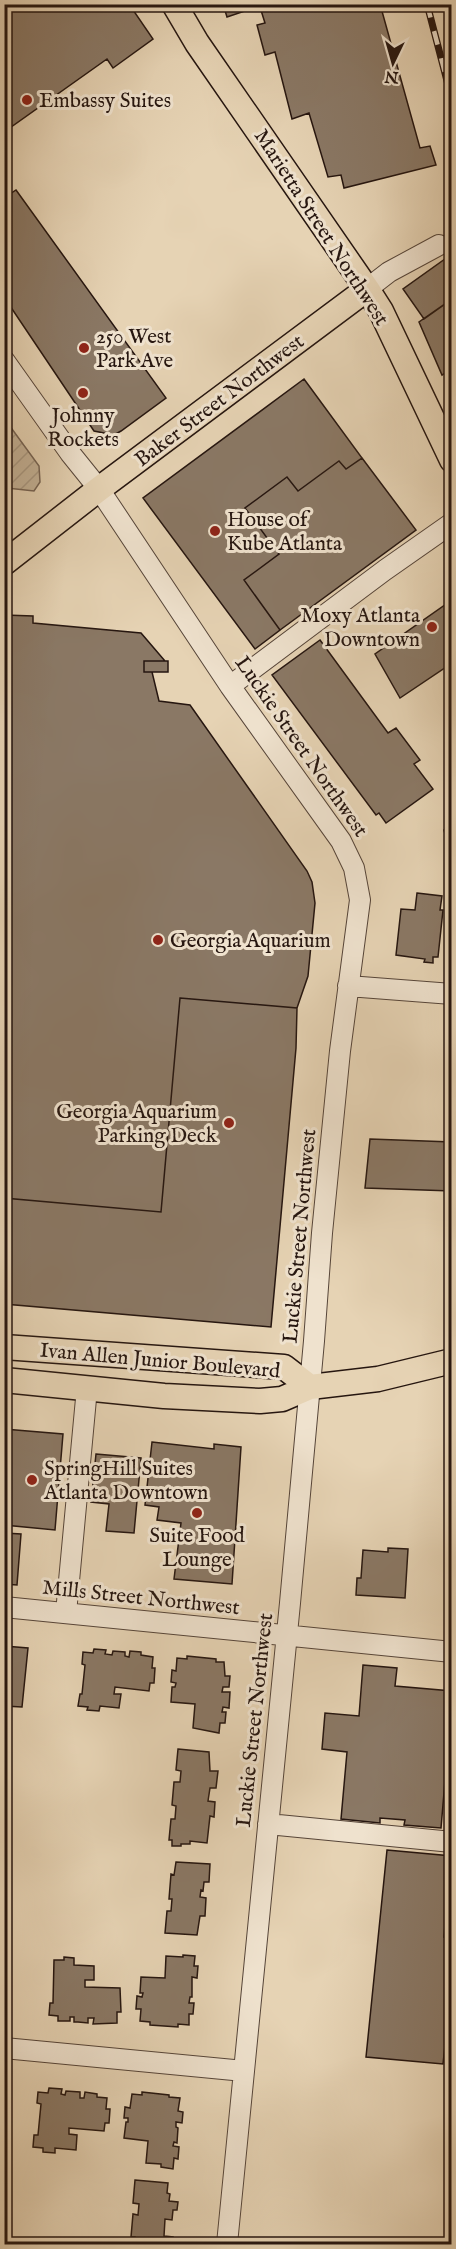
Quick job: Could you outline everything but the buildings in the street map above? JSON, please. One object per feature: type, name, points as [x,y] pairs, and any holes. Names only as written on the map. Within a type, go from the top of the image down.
[{"type":"main road","name":"Marietta Street Northwest","points":[[174,4],[197,43],[381,311],[452,460]]},
{"type":"main road","name":"Baker Street Northwest","points":[[4,562],[367,289]]},
{"type":"main road","name":"Ivan Allen Junior Boulevard","points":[[4,1347],[284,1367],[310,1387]]},
{"type":"main road","name":"Ivan Allen Junior Boulevard","points":[[4,1380],[199,1398],[260,1401],[282,1399],[310,1387],[378,1379],[452,1361]]},
{"type":"street","name":"Baker Street Northwest","points":[[367,289],[389,272],[439,245]]},
{"type":"street","name":"Luckie Street Northwest","points":[[4,360],[69,453],[99,489],[230,686],[334,831],[351,859],[360,900],[348,986],[322,1233],[310,1387],[227,2244]]},
{"type":"street","points":[[230,686],[452,523]]},
{"type":"street","points":[[348,986],[452,994]]},
{"type":"street","points":[[66,1612],[87,1388]]},
{"type":"street","name":"Mills Street Northwest","points":[[4,1607],[452,1652]]},
{"type":"street","points":[[268,1824],[452,1842]]},
{"type":"street","points":[[4,2048],[243,2071]]},
{"type":"shaded area","points":[[4,418],[39,466],[40,482],[34,491],[5,486]]},
{"type":"railway","points":[[427,4],[452,100]]},
{"type":"place","name":"Embassy Suites","points":[[27,100]]},
{"type":"place","name":"250 West Park Ave","points":[[84,348]]},
{"type":"place","name":"Johnny Rockets","points":[[83,393]]},
{"type":"place","name":"House of Kube Atlanta","points":[[215,531]]},
{"type":"place","name":"Moxy Atlanta Downtown","points":[[432,627]]},
{"type":"place","name":"Georgia Aquarium","points":[[158,940]]},
{"type":"place","name":"Georgia Aquarium Parking Deck","points":[[229,1123]]},
{"type":"place","name":"SpringHill Suites Atlanta Downtown","points":[[32,1480]]},
{"type":"place","name":"Suite Food Lounge","points":[[197,1513]]}]
